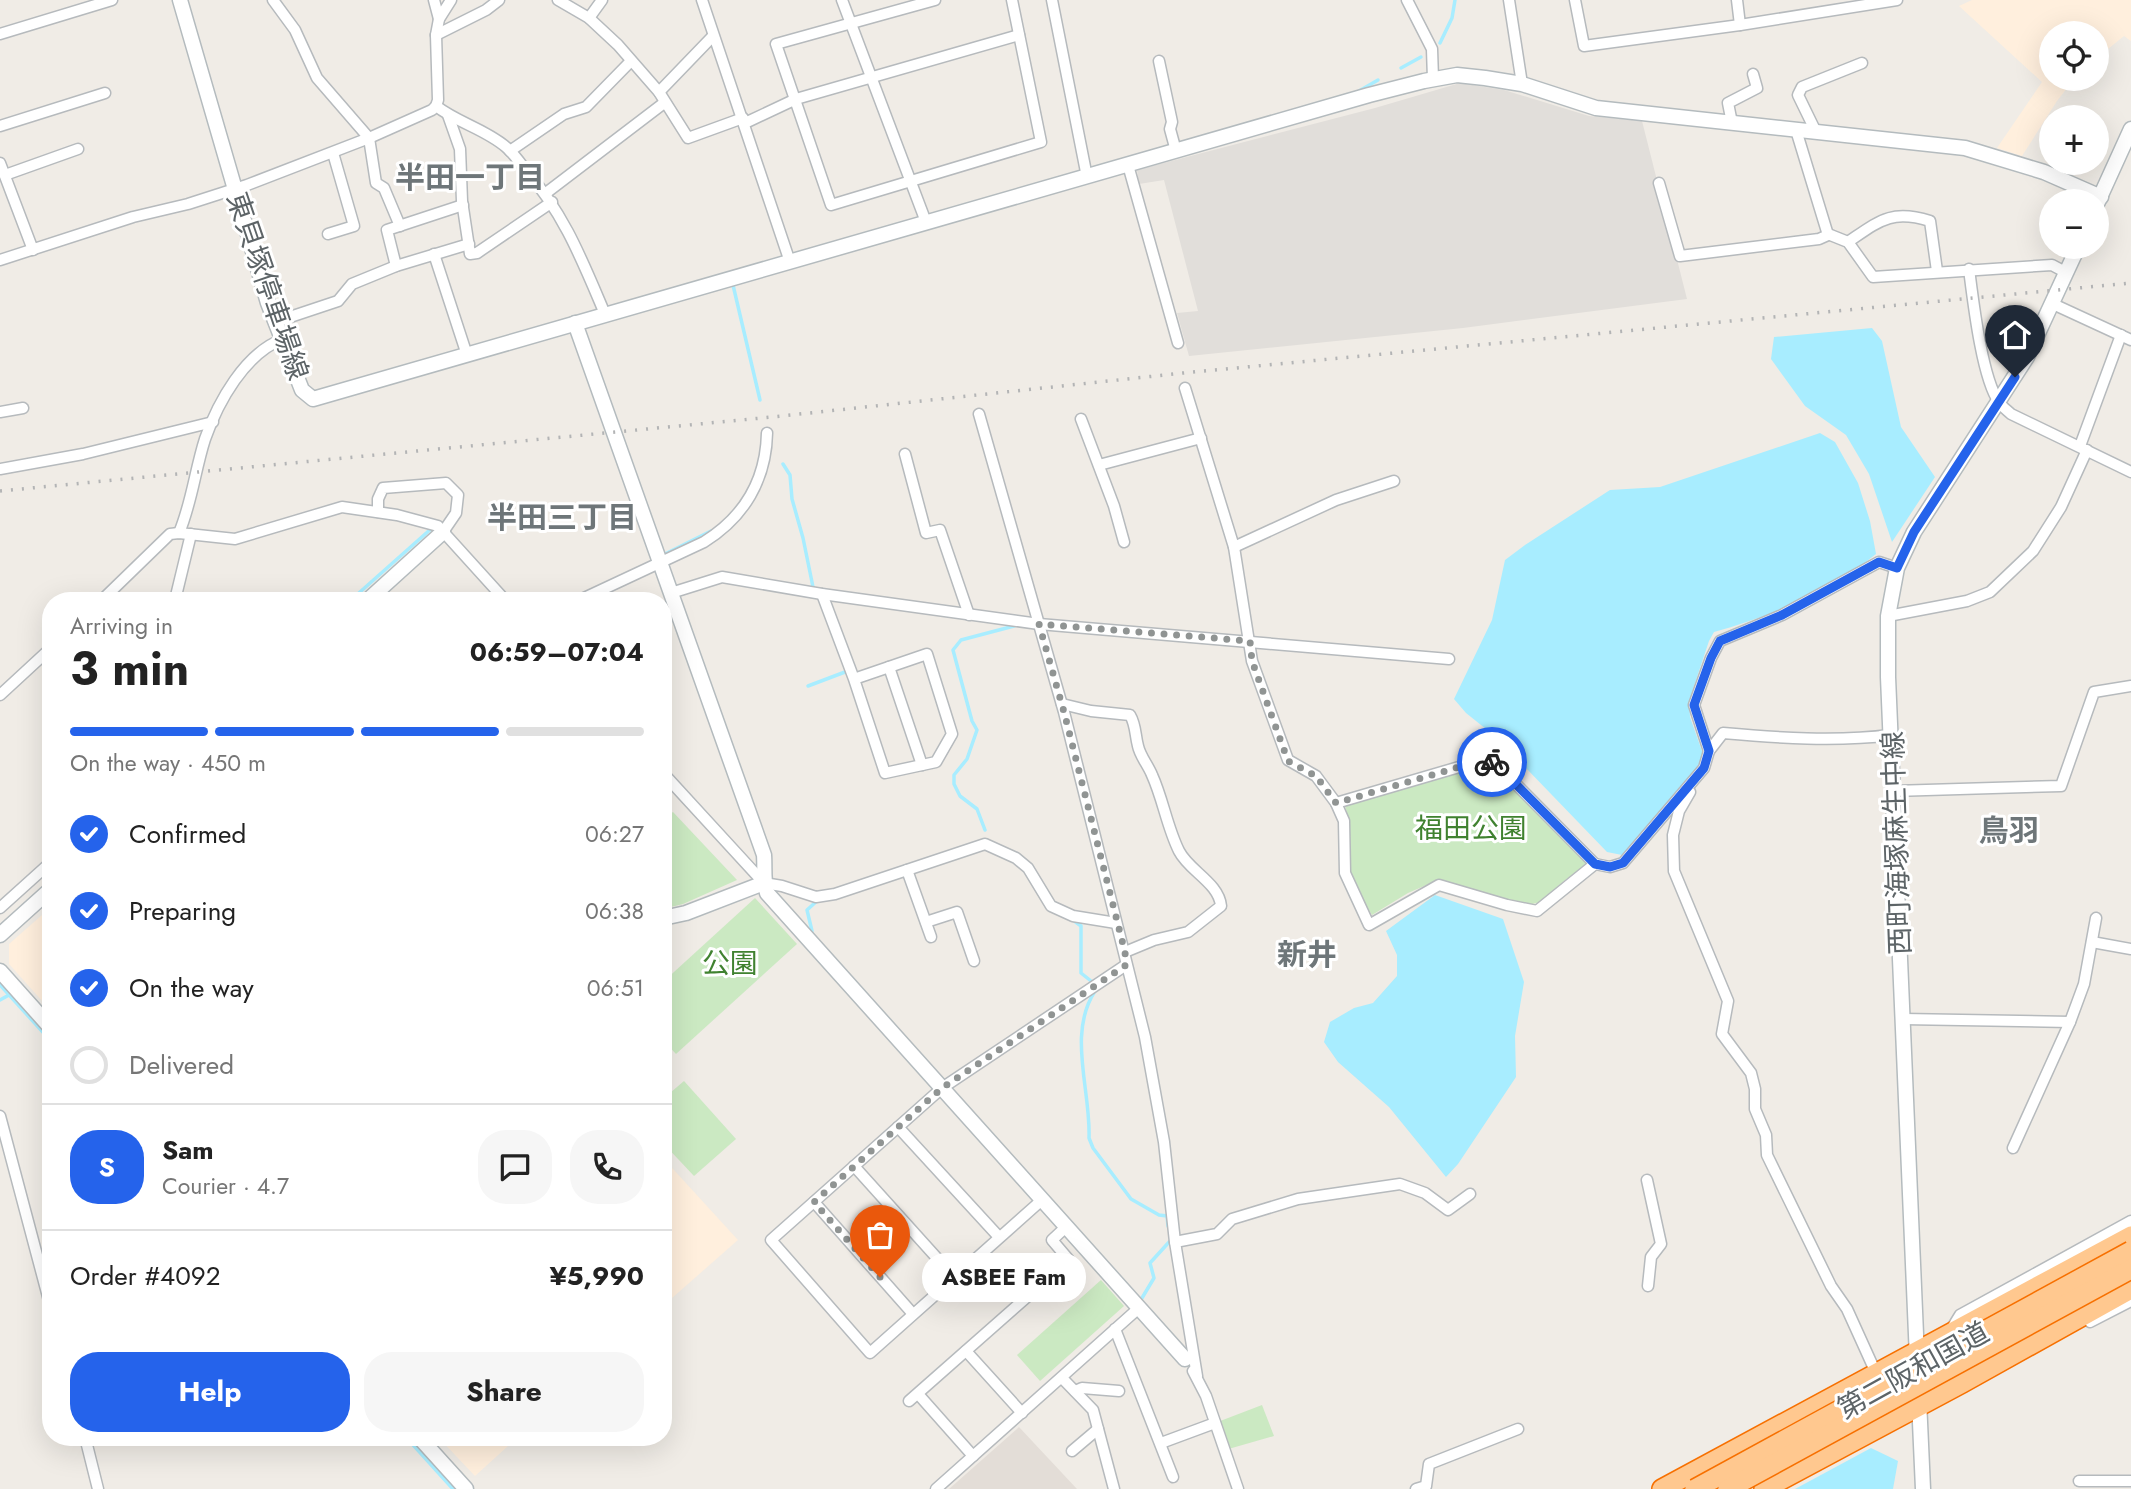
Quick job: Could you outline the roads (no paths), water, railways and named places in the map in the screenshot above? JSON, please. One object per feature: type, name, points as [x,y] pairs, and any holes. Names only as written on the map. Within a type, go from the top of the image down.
[{"type":"highway","points":[[1662,1489],[2131,1236]]},
{"type":"highway","name":"第二阪和国道","points":[[1695,1489],[2131,1251]]},
{"type":"highway","name":"第二阪和国道","points":[[1728,1489],[2131,1269]]},
{"type":"highway","points":[[1764,1489],[2131,1289]]},
{"type":"street","name":"東貝塚停車場線","points":[[180,0],[275,322],[302,390],[313,399],[926,222],[1433,79],[1457,75],[1522,84],[1596,108],[1965,148],[2044,172],[2075,189]]},
{"type":"street","points":[[273,0],[295,30],[317,78],[369,138],[376,183],[384,188],[400,226]]},
{"type":"street","points":[[434,0],[439,19]]},
{"type":"street","points":[[436,106],[436,35],[439,19],[451,0]]},
{"type":"street","points":[[436,35],[486,10],[499,0]]},
{"type":"street","points":[[558,0],[589,18],[631,61],[659,92],[688,138],[744,121],[796,99],[1019,35]]},
{"type":"street","points":[[589,18],[602,0]]},
{"type":"street","points":[[842,0],[926,222]]},
{"type":"street","points":[[935,0],[776,44],[831,205],[1041,142],[1012,0]]},
{"type":"street","points":[[1052,0],[1087,177]]},
{"type":"street","points":[[1407,0],[1432,49],[1433,79]]},
{"type":"street","points":[[1509,0],[1522,84]]},
{"type":"street","points":[[1574,0],[1584,46],[1897,0]]},
{"type":"street","points":[[1737,0],[1740,25]]},
{"type":"street","points":[[0,34],[108,1]]},
{"type":"street","points":[[707,1],[713,36],[790,262]]},
{"type":"street","points":[[659,92],[713,36]]},
{"type":"street","points":[[510,151],[564,114],[586,107],[631,61]]},
{"type":"street","points":[[1159,61],[1172,121],[1170,129],[1177,151]]},
{"type":"street","points":[[1816,132],[1798,95],[1802,87],[1862,63]]},
{"type":"street","points":[[1732,123],[1728,103],[1757,88],[1753,74]]},
{"type":"street","points":[[0,126],[105,93]]},
{"type":"street","points":[[448,115],[460,149],[463,205],[470,254],[477,253],[549,197],[664,103]]},
{"type":"street","points":[[0,260],[133,217],[235,189],[333,153],[436,106]]},
{"type":"street","points":[[436,106],[448,115],[475,126],[510,151],[549,197],[576,247],[605,314]]},
{"type":"street","points":[[2105,189],[2131,129]]},
{"type":"street","points":[[1797,130],[1828,234]]},
{"type":"street","points":[[5,175],[78,149]]},
{"type":"street","points":[[328,234],[354,226],[333,153]]},
{"type":"street","points":[[0,163],[33,250]]},
{"type":"street","points":[[1128,165],[1178,343]]},
{"type":"street","points":[[1659,183],[1680,256],[1819,239],[1828,234]]},
{"type":"street","points":[[396,265],[387,230],[463,205]]},
{"type":"street","points":[[1848,242],[1882,219],[1912,216],[1930,222],[1937,271]]},
{"type":"street","points":[[1828,234],[1848,242],[1873,277],[2052,265],[2067,273]]},
{"type":"street","points":[[275,322],[338,301],[352,284],[396,265],[469,244]]},
{"type":"street","points":[[434,254],[467,355]]},
{"type":"street","name":"西町海塚麻生中線","points":[[1923,1489],[1888,616],[1897,568],[1914,532],[2027,357],[2073,259]]},
{"type":"street","points":[[1969,269],[1982,349],[1989,380],[1999,403],[2011,414],[2130,470]]},
{"type":"street","points":[[1888,616],[1967,601],[1990,592],[2033,551],[2061,507],[2126,338],[2053,304]]},
{"type":"street","points":[[575,323],[671,592]]},
{"type":"street","points":[[175,592],[187,515],[206,438],[220,406],[243,371],[271,344],[283,339]]},
{"type":"street","points":[[1185,388],[1234,547],[1252,661],[1288,761],[1316,776],[1336,803],[1344,821],[1345,873],[1369,925],[1438,885],[1537,911],[1595,864]]},
{"type":"street","points":[[0,412],[23,408]]},
{"type":"street","points":[[979,414],[1062,704],[1125,952],[1145,1037],[1164,1142],[1175,1242],[1197,1376],[1238,1489]]},
{"type":"street","points":[[1081,419],[1124,542]]},
{"type":"street","points":[[0,469],[83,454],[213,422]]},
{"type":"street","points":[[597,592],[722,531],[752,495],[762,473],[767,433]]},
{"type":"street","points":[[1099,465],[1200,438]]},
{"type":"street","points":[[905,454],[926,533],[940,530],[969,615]]},
{"type":"street","points":[[1234,547],[1336,500],[1394,481]]},
{"type":"street","points":[[377,592],[443,532],[456,513],[458,495],[446,483],[383,488],[378,499],[378,512]]},
{"type":"street","points":[[110,592],[170,534],[185,533],[235,539],[342,507],[438,526],[498,592]]},
{"type":"street","points":[[1709,751],[1694,705],[1720,641],[1782,615],[1879,562],[1897,568]]},
{"type":"street","points":[[672,593],[722,577],[822,594],[1039,624],[1449,659]]},
{"type":"street","points":[[822,594],[886,773],[936,761],[952,734],[927,654],[854,679]]},
{"type":"street","points":[[672,596],[764,855],[764,883]]},
{"type":"street","points":[[0,695],[42,656]]},
{"type":"street","points":[[889,667],[922,765]]},
{"type":"street","points":[[1894,791],[2061,786],[2094,692],[2131,686]]},
{"type":"street","points":[[1062,704],[1091,711],[1130,715],[1134,721],[1138,748],[1153,775],[1179,851],[1187,864],[1207,882],[1220,900],[1221,906],[1188,932],[1154,940],[1125,952]]},
{"type":"street","points":[[1876,1373],[1847,1309],[1831,1286],[1767,1154],[1766,1135],[1755,1109],[1755,1089],[1751,1073],[1723,1034],[1728,1001],[1674,871],[1673,835],[1679,811],[1704,768],[1709,751],[1723,733],[1755,736],[1891,736]]},
{"type":"street","points":[[1336,803],[1483,760],[1495,763],[1595,864],[1610,867],[1623,863],[1704,768]]},
{"type":"street","points":[[672,784],[764,883],[767,893],[775,903],[1140,1307],[1197,1376]]},
{"type":"street","points":[[672,916],[764,883],[816,897],[835,894],[985,844],[1016,858],[1028,868],[1051,906],[1073,916],[1116,923]]},
{"type":"street","points":[[0,908],[42,870]]},
{"type":"street","points":[[907,870],[931,937]]},
{"type":"street","points":[[0,935],[42,897]]},
{"type":"street","points":[[926,922],[957,912],[974,961]]},
{"type":"street","points":[[2013,1148],[2070,1022],[2084,984],[2096,918]]},
{"type":"street","points":[[2092,942],[2131,948]]},
{"type":"street","points":[[1043,1199],[870,1353],[771,1240],[942,1088],[1126,965]]},
{"type":"street","points":[[0,971],[42,1018]]},
{"type":"street","points":[[1903,1019],[2070,1022]]},
{"type":"street","points":[[0,1116],[42,1274]]},
{"type":"street","points":[[898,1127],[999,1237]]},
{"type":"street","points":[[854,1166],[954,1277]]},
{"type":"street","points":[[1647,1180],[1661,1244],[1651,1256],[1648,1286]]},
{"type":"street","points":[[1175,1242],[1217,1234],[1233,1219],[1298,1199],[1400,1184],[1425,1193],[1448,1209],[1470,1194]]},
{"type":"street","points":[[814,1202],[913,1314]]},
{"type":"street","points":[[1949,1334],[1960,1315],[2131,1221]]},
{"type":"street","points":[[973,1455],[914,1397],[1069,1260],[1052,1240],[1067,1226]]},
{"type":"street","points":[[1962,1383],[1984,1379],[2131,1301]]},
{"type":"street","points":[[936,1489],[1140,1307]]},
{"type":"street","points":[[1115,1329],[1173,1477]]},
{"type":"street","points":[[966,1351],[1022,1413]]},
{"type":"street","points":[[1062,1378],[1093,1410],[1114,1489]]},
{"type":"street","points":[[1075,1391],[1082,1388],[1119,1391]]},
{"type":"street","points":[[1161,1443],[1215,1423]]},
{"type":"street","points":[[1072,1451],[1098,1429]]},
{"type":"street","points":[[1416,1489],[1426,1486],[1429,1464],[1518,1429]]},
{"type":"street","points":[[87,1446],[98,1489]]},
{"type":"street","points":[[427,1446],[466,1489]]},
{"type":"street","points":[[2079,1481],[2131,1481]]},
{"type":"water","points":[[1872,328],[1882,341],[1901,427],[1935,477],[1892,542],[1869,474],[1846,435],[1805,406],[1771,359],[1774,337]]},
{"type":"water","points":[[1820,433],[1835,442],[1858,483],[1870,521],[1876,554],[1839,580],[1799,601],[1714,632],[1689,701],[1690,717],[1703,754],[1697,769],[1622,855],[1607,852],[1496,737],[1466,713],[1454,699],[1492,620],[1505,560],[1610,490],[1660,487]]},
{"type":"water","points":[[1435,895],[1503,919],[1524,982],[1515,1036],[1516,1077],[1458,1164],[1446,1177],[1389,1107],[1338,1062],[1324,1042],[1330,1022],[1354,1008],[1373,1003],[1397,976],[1397,955],[1386,931]]},
{"type":"water","points":[[1871,1448],[1898,1461],[1893,1489],[1795,1489]]},
{"type":"waterway","points":[[1440,43],[1452,18],[1455,0]]},
{"type":"waterway","points":[[1401,68],[1421,57]]},
{"type":"waterway","points":[[1359,91],[1378,80]]},
{"type":"waterway","points":[[733,285],[760,400]]},
{"type":"waterway","points":[[783,464],[790,475],[792,499],[813,587]]},
{"type":"waterway","points":[[360,592],[432,528]]},
{"type":"waterway","points":[[663,555],[711,531]]},
{"type":"waterway","points":[[985,830],[977,809],[960,796],[954,784],[954,775],[967,759],[977,730],[972,721],[953,650],[961,640],[1014,626]]},
{"type":"waterway","points":[[808,686],[845,672]]},
{"type":"waterway","points":[[812,931],[807,910],[818,900]]},
{"type":"waterway","points":[[1073,920],[1081,926],[1081,973],[1091,981]]},
{"type":"waterway","points":[[0,985],[42,1031]]},
{"type":"waterway","points":[[1095,991],[1087,1008],[1081,1044],[1089,1138],[1093,1148],[1131,1199],[1159,1215],[1167,1216],[1168,1226]]},
{"type":"waterway","points":[[0,1000],[9,995]]},
{"type":"waterway","points":[[1142,1298],[1154,1278],[1150,1263],[1170,1241]]},
{"type":"waterway","points":[[414,1446],[453,1489]]},
{"type":"railway","points":[[0,491],[772,417],[1183,373],[2131,283]]},
{"type":"place","name":"ASBEE Fam","points":[[880,1277]]},
{"type":"district","name":"半田一丁目","points":[[470,178]]},
{"type":"district","name":"半田三丁目","points":[[562,518]]},
{"type":"district","name":"鳥羽","points":[[2009,831]]},
{"type":"district","name":"新井","points":[[1307,955]]},
{"type":"park label","name":"福田公園","points":[[1471,828]]},
{"type":"park label","name":"公園","points":[[730,963]]}]
